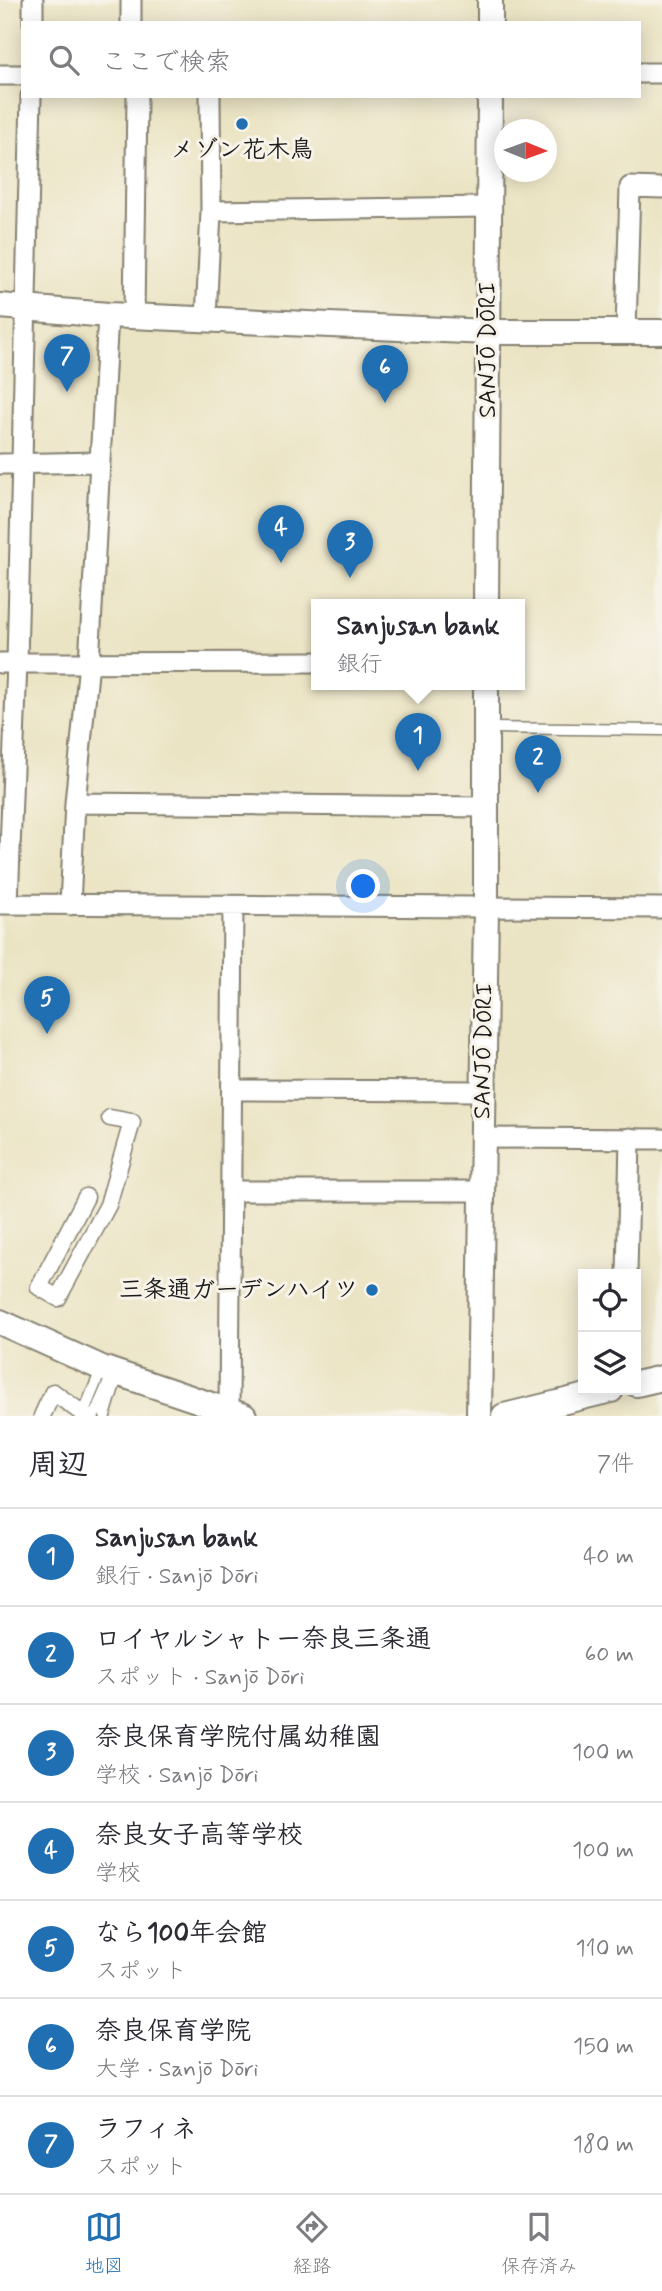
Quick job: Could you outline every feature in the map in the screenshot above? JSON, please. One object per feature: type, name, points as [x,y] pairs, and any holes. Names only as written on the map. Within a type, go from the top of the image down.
[{"type":"street","points":[[33,0],[33,21]]},
{"type":"street","points":[[131,0],[131,21]]},
{"type":"street","points":[[490,0],[490,21]]},
{"type":"street","points":[[641,73],[662,73]]},
{"type":"street","points":[[0,75],[21,75]]},
{"type":"street","points":[[30,98],[12,307],[20,463],[8,663],[4,904],[662,908]]},
{"type":"street","points":[[134,315],[137,98]]},
{"type":"street","points":[[206,319],[211,211],[210,98]]},
{"type":"street","name":"SANJŌ DŌRI","points":[[486,599],[489,98]]},
{"type":"street","points":[[626,332],[631,187],[662,188]]},
{"type":"street","points":[[211,211],[488,207]]},
{"type":"street","points":[[12,307],[108,315],[488,332],[662,332]]},
{"type":"street","points":[[70,905],[75,803],[89,663],[108,315]]},
{"type":"street","points":[[0,464],[100,462]]},
{"type":"street","points":[[8,663],[311,662]]},
{"type":"street","name":"SANJŌ DŌRI","points":[[479,1416],[486,908],[486,690]]},
{"type":"street","points":[[75,803],[486,807]]},
{"type":"street","points":[[0,1322],[111,1371],[237,1414],[231,1191],[233,907]]},
{"type":"street","points":[[233,1090],[483,1091]]},
{"type":"street","points":[[86,1197],[39,1287],[58,1298],[108,1205],[132,1122],[110,1118]]},
{"type":"street","points":[[483,1138],[662,1139]]},
{"type":"street","points":[[627,1269],[630,1138]]},
{"type":"street","points":[[231,1191],[483,1191]]},
{"type":"street","points":[[641,1383],[662,1378]]},
{"type":"street","points":[[42,1416],[53,1392],[86,1416]]},
{"type":"street","points":[[504,1416],[590,1395]]},
{"type":"lane","points":[[486,728],[662,730]]},
{"type":"lane","points":[[86,1416],[111,1371]]},
{"type":"lane","points":[[105,1416],[111,1371]]},
{"type":"place","name":"メゾン花木鳥","points":[[242,124]]},
{"type":"place","name":"ラフィネ","points":[[67,392]]},
{"type":"place","name":"奈良保育学院","points":[[385,403]]},
{"type":"place","name":"奈良女子高等学校","points":[[281,563]]},
{"type":"place","name":"奈良保育学院付属幼稚園","points":[[350,578]]},
{"type":"place","name":"Sanjusan bank","points":[[418,771]]},
{"type":"place","name":"ロイヤルシャトー奈良三条通","points":[[538,793]]},
{"type":"place","name":"なら100年会館","points":[[47,1034]]},
{"type":"place","name":"三条通ガーデンハイツ","points":[[372,1290]]}]
